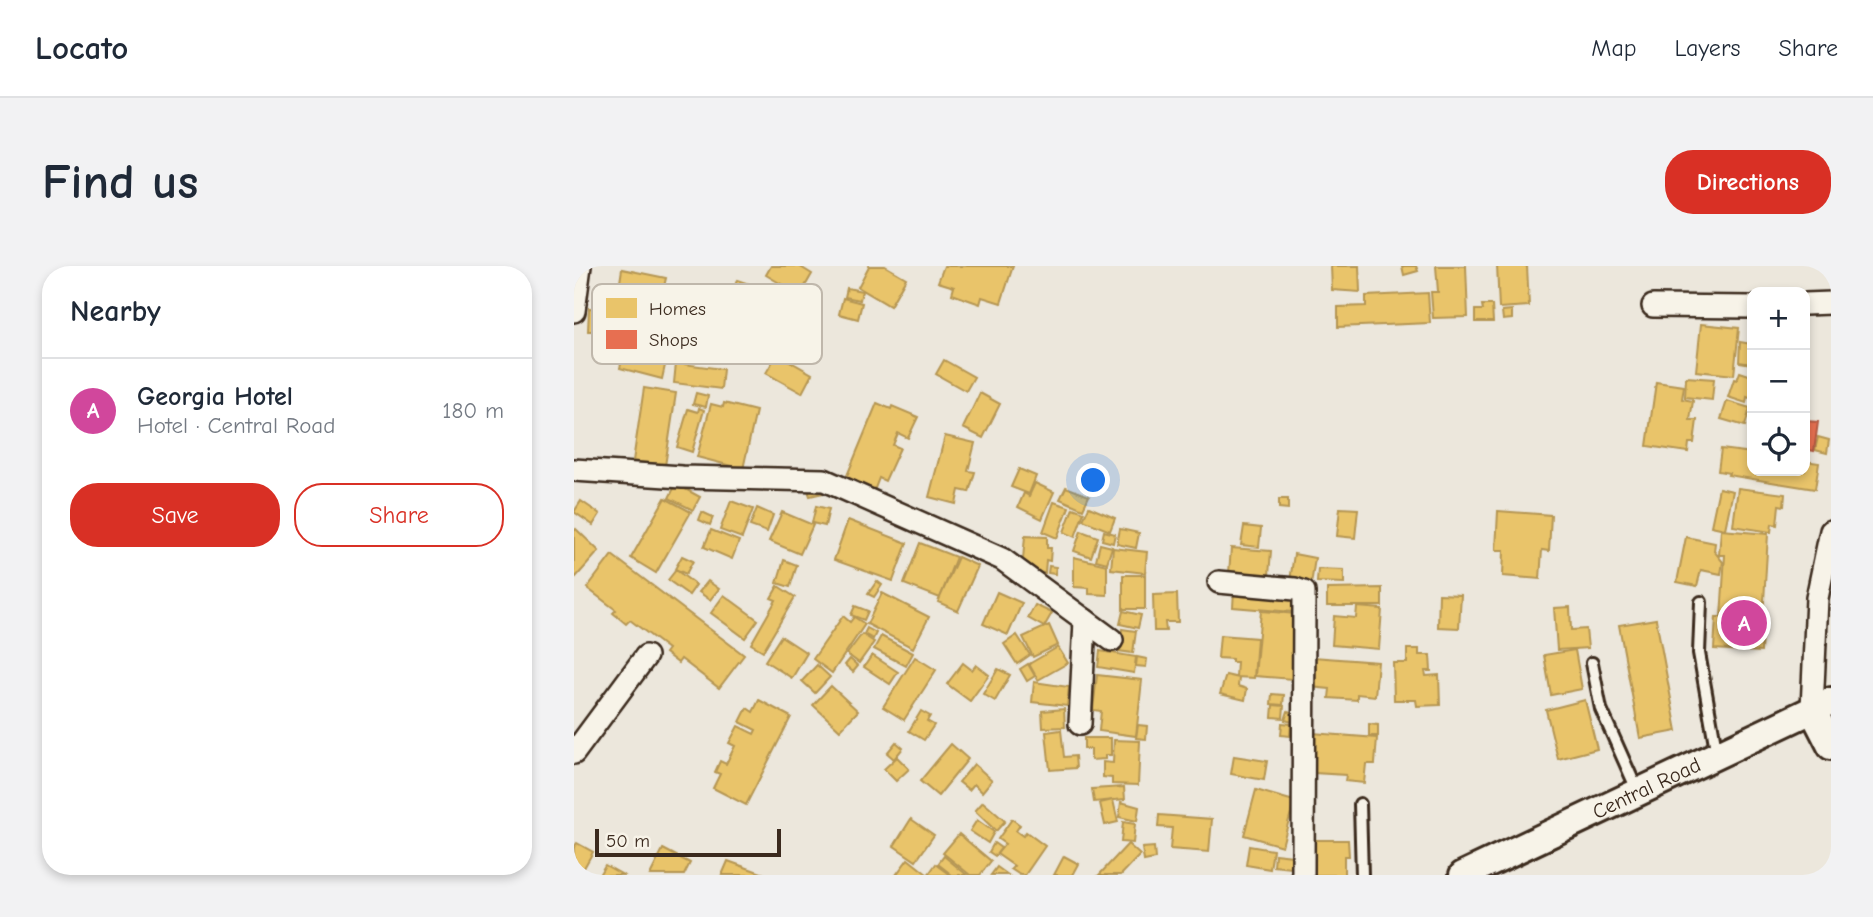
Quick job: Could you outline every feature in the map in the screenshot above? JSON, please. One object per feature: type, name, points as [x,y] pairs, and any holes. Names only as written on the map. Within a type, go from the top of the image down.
[{"type":"street","points":[[574,311],[580,266]]},
{"type":"street","points":[[1810,304],[1831,303]]},
{"type":"street","points":[[1653,306],[1747,307]]},
{"type":"street","points":[[574,470],[682,477],[824,480],[1002,559],[1112,640]]},
{"type":"street","points":[[1831,531],[1817,597],[1821,705],[1831,747]]},
{"type":"street","points":[[1219,582],[1304,592],[1303,875]]},
{"type":"street","points":[[1080,724],[1085,620]]},
{"type":"street","points":[[574,753],[646,656]]},
{"type":"street","name":"Central Road","points":[[1471,873],[1821,705]]},
{"type":"lane","points":[[1702,602],[1699,653],[1717,755]]},
{"type":"lane","points":[[1592,663],[1601,709],[1638,792]]},
{"type":"lane","points":[[1360,804],[1362,875]]},
{"type":"building: Homes","points":[[771,266],[799,266],[812,274],[806,284],[781,284],[766,275]]},
{"type":"building: Homes","points":[[869,266],[885,266],[906,278],[890,306],[858,287]]},
{"type":"building: Homes","points":[[944,266],[1013,266],[1001,303],[982,297],[980,304],[952,294],[954,287],[938,282]]},
{"type":"building: Homes","points":[[1331,266],[1359,266],[1360,292],[1332,290]]},
{"type":"building: Homes","points":[[1402,266],[1416,266],[1418,271],[1404,275]]},
{"type":"building: Homes","points":[[1436,266],[1466,266],[1468,317],[1433,318],[1431,292],[1438,292]]},
{"type":"building: Homes","points":[[1497,266],[1527,266],[1529,306],[1499,308]]},
{"type":"building: Homes","points":[[622,269],[666,278],[665,284],[620,282]]},
{"type":"building: Homes","points":[[847,288],[862,291],[860,300],[845,297]]},
{"type":"building: Homes","points":[[1428,293],[1430,323],[1338,327],[1338,307],[1366,306],[1366,296]]},
{"type":"building: Homes","points":[[843,298],[862,303],[858,319],[839,314]]},
{"type":"building: Homes","points":[[1482,305],[1492,305],[1493,322],[1475,322],[1475,310],[1483,310]]},
{"type":"building: Homes","points":[[589,308],[592,308],[592,331],[588,331]]},
{"type":"building: Homes","points":[[1512,310],[1512,319],[1503,320],[1502,311]]},
{"type":"building: Homes","points":[[1701,324],[1739,328],[1734,375],[1696,371]]},
{"type":"building: Homes","points":[[1740,342],[1747,343],[1747,363],[1739,362]]},
{"type":"building: Homes","points":[[944,360],[974,377],[966,391],[936,374]]},
{"type":"building: Homes","points":[[621,364],[665,364],[662,379],[620,368]]},
{"type":"building: Homes","points":[[676,364],[723,369],[721,389],[674,383]]},
{"type":"building: Homes","points":[[771,364],[794,364],[812,374],[802,393],[766,373]]},
{"type":"building: Homes","points":[[1740,372],[1747,374],[1746,403],[1728,397],[1734,379],[1737,380]]},
{"type":"building: Homes","points":[[1686,377],[1714,379],[1712,400],[1685,397]]},
{"type":"building: Homes","points":[[1656,382],[1684,386],[1682,399],[1693,401],[1690,420],[1697,420],[1694,443],[1689,443],[1688,452],[1647,446]]},
{"type":"building: Homes","points":[[644,388],[676,393],[665,466],[633,461]]},
{"type":"building: Homes","points":[[696,393],[708,396],[706,407],[693,404]]},
{"type":"building: Homes","points":[[980,393],[1000,404],[983,438],[963,428]]},
{"type":"building: Homes","points":[[1727,401],[1747,407],[1745,426],[1721,419]]},
{"type":"building: Homes","points":[[724,403],[756,411],[743,469],[697,457],[711,404],[723,407]]},
{"type":"building: Homes","points":[[877,403],[918,417],[908,438],[898,433],[893,445],[900,448],[885,481],[879,478],[874,491],[846,478]]},
{"type":"building: Homes","points":[[699,408],[704,410],[692,452],[677,447],[688,409],[698,412]]},
{"type":"building: Homes","points":[[945,436],[975,443],[968,471],[975,472],[969,492],[959,490],[956,504],[929,497]]},
{"type":"building: Homes","points":[[1818,437],[1829,440],[1827,453],[1815,450]]},
{"type":"building: Homes","points":[[1721,449],[1747,452],[1747,476],[1810,476],[1810,462],[1819,463],[1815,489],[1728,475],[1729,473],[1718,471]]},
{"type":"building: Homes","points":[[1019,469],[1036,476],[1029,494],[1011,487]]},
{"type":"building: Homes","points":[[1035,483],[1054,492],[1042,519],[1018,507],[1024,493],[1029,496]]},
{"type":"building: Homes","points":[[676,484],[700,497],[693,510],[669,498]]},
{"type":"building: Homes","points":[[806,485],[827,492],[810,496]]},
{"type":"building: Homes","points":[[1066,487],[1089,496],[1083,509],[1060,499]]},
{"type":"building: Homes","points":[[1719,488],[1733,491],[1725,529],[1711,526]]},
{"type":"building: Homes","points":[[1738,488],[1785,494],[1784,506],[1779,505],[1777,525],[1772,524],[1771,532],[1733,526]]},
{"type":"building: Homes","points":[[665,498],[691,512],[656,573],[631,558]]},
{"type":"building: Homes","points":[[1279,499],[1288,499],[1288,509],[1279,508]]},
{"type":"building: Homes","points":[[581,501],[600,514],[593,525],[574,512]]},
{"type":"building: Homes","points":[[731,501],[753,509],[742,538],[720,530]]},
{"type":"building: Homes","points":[[1054,502],[1069,507],[1057,538],[1043,532]]},
{"type":"building: Homes","points":[[816,506],[829,509],[825,526],[812,523]]},
{"type":"building: Homes","points":[[1089,507],[1115,518],[1110,531],[1083,520]]},
{"type":"building: Homes","points":[[757,508],[773,515],[767,532],[750,526]]},
{"type":"building: Homes","points":[[1073,508],[1084,512],[1075,537],[1064,532]]},
{"type":"building: Homes","points":[[1340,508],[1358,509],[1355,538],[1337,536]]},
{"type":"building: Homes","points":[[1498,511],[1551,515],[1549,551],[1542,550],[1540,579],[1503,576],[1504,550],[1496,550]]},
{"type":"building: Homes","points":[[702,512],[713,517],[710,525],[699,520]]},
{"type":"building: Homes","points":[[782,512],[813,525],[800,554],[769,541]]},
{"type":"building: Homes","points":[[848,520],[907,543],[893,581],[834,560]]},
{"type":"building: Homes","points":[[1244,526],[1261,528],[1259,547],[1241,545]]},
{"type":"building: Homes","points":[[576,529],[599,551],[576,577],[574,531]]},
{"type":"building: Homes","points":[[1120,529],[1139,533],[1136,548],[1117,544]]},
{"type":"building: Homes","points":[[711,530],[739,541],[732,559],[704,547]]},
{"type":"building: Homes","points":[[1721,530],[1768,534],[1761,652],[1714,649],[1716,617],[1721,617],[1725,555],[1719,555]]},
{"type":"building: Homes","points":[[1081,531],[1098,537],[1091,557],[1074,551]]},
{"type":"building: Homes","points":[[1104,531],[1115,534],[1113,543],[1102,540]]},
{"type":"building: Homes","points":[[1025,536],[1047,537],[1047,548],[1051,548],[1045,573],[1022,571]]},
{"type":"building: Homes","points":[[1686,537],[1715,543],[1714,551],[1723,562],[1721,574],[1701,570],[1697,586],[1677,582]]},
{"type":"building: Homes","points":[[920,543],[956,557],[940,598],[904,584]]},
{"type":"building: Homes","points":[[1100,544],[1112,547],[1107,563],[1096,560]]},
{"type":"building: Homes","points":[[1113,548],[1147,552],[1145,573],[1111,569]]},
{"type":"building: Homes","points":[[1231,548],[1271,551],[1269,575],[1229,573]]},
{"type":"building: Homes","points":[[1294,554],[1315,558],[1311,585],[1290,581]]},
{"type":"building: Homes","points":[[612,555],[744,655],[719,688],[681,659],[678,663],[665,653],[668,649],[630,620],[626,624],[613,613],[616,610],[587,588]]},
{"type":"building: Homes","points":[[682,556],[693,561],[686,574],[675,569]]},
{"type":"building: Homes","points":[[958,557],[978,566],[958,611],[938,602]]},
{"type":"building: Homes","points":[[1074,557],[1107,565],[1107,595],[1089,594],[1089,588],[1074,587]]},
{"type":"building: Homes","points":[[784,560],[797,565],[790,587],[777,583]]},
{"type":"building: Homes","points":[[1049,566],[1056,567],[1055,574],[1048,573]]},
{"type":"building: Homes","points":[[1318,569],[1344,570],[1344,583],[1317,582]]},
{"type":"building: Homes","points":[[676,570],[696,585],[689,595],[668,580]]},
{"type":"building: Homes","points":[[1123,575],[1145,575],[1145,609],[1123,609]]},
{"type":"building: Homes","points":[[708,581],[719,589],[710,600],[699,592]]},
{"type":"building: Homes","points":[[877,581],[882,585],[874,597],[868,594]]},
{"type":"building: Homes","points":[[778,586],[795,597],[763,651],[751,644],[776,600],[771,598]]},
{"type":"building: Homes","points":[[1382,588],[1382,606],[1327,606],[1327,589]]},
{"type":"building: Homes","points":[[1234,590],[1294,595],[1293,612],[1233,607]]},
{"type":"building: Homes","points":[[997,592],[1022,603],[1008,635],[983,624]]},
{"type":"building: Homes","points":[[882,593],[929,617],[913,648],[867,624]]},
{"type":"building: Homes","points":[[1177,594],[1178,622],[1165,622],[1166,631],[1154,631],[1153,595]]},
{"type":"building: Homes","points":[[1439,594],[1461,595],[1459,628],[1438,627]]},
{"type":"building: Homes","points":[[724,595],[758,620],[745,638],[711,613]]},
{"type":"building: Homes","points":[[1035,605],[1052,613],[1044,627],[1028,618]]},
{"type":"building: Homes","points":[[855,606],[868,611],[864,620],[851,615]]},
{"type":"building: Homes","points":[[1357,607],[1382,609],[1379,649],[1332,645],[1334,616],[1356,618]]},
{"type":"building: Homes","points":[[1570,607],[1571,630],[1586,629],[1588,648],[1557,650],[1554,608]]},
{"type":"building: Homes","points":[[1123,611],[1141,615],[1138,628],[1120,624]]},
{"type":"building: Homes","points":[[1261,611],[1297,614],[1292,679],[1255,676]]},
{"type":"building: Homes","points":[[843,616],[850,622],[854,617],[865,624],[832,673],[813,659]]},
{"type":"building: Homes","points":[[1656,619],[1677,731],[1640,738],[1619,625]]},
{"type":"building: Homes","points":[[1049,625],[1058,645],[1033,657],[1023,637]]},
{"type":"building: Homes","points":[[867,628],[876,633],[873,639],[864,634]]},
{"type":"building: Homes","points":[[1122,629],[1136,631],[1133,653],[1111,650],[1121,641]]},
{"type":"building: Homes","points":[[862,634],[874,642],[859,663],[847,654]]},
{"type":"building: Homes","points":[[1017,635],[1030,655],[1017,664],[1004,644]]},
{"type":"building: Homes","points":[[1220,635],[1257,638],[1254,678],[1236,677],[1237,662],[1218,658]]},
{"type":"building: Homes","points":[[781,636],[807,653],[792,678],[765,661]]},
{"type":"building: Homes","points":[[881,636],[913,653],[906,666],[874,649]]},
{"type":"building: Homes","points":[[1058,647],[1068,663],[1038,680],[1029,664]]},
{"type":"building: Homes","points":[[1407,649],[1419,649],[1419,655],[1430,655],[1431,671],[1425,671],[1426,676],[1439,675],[1440,705],[1417,706],[1416,700],[1394,700],[1393,663],[1407,663]]},
{"type":"building: Homes","points":[[1575,650],[1582,689],[1551,695],[1544,655]]},
{"type":"building: Homes","points":[[1100,651],[1136,657],[1134,673],[1098,667]]},
{"type":"building: Homes","points":[[872,655],[898,672],[890,684],[864,667]]},
{"type":"building: Homes","points":[[915,657],[936,670],[904,720],[883,707]]},
{"type":"building: Homes","points":[[1137,657],[1147,659],[1146,667],[1136,666]]},
{"type":"building: Homes","points":[[1313,657],[1378,662],[1375,696],[1357,694],[1357,700],[1329,698],[1330,689],[1310,687]]},
{"type":"building: Homes","points":[[850,659],[858,666],[853,672],[845,665]]},
{"type":"building: Homes","points":[[963,663],[972,670],[976,665],[989,675],[970,701],[947,684]]},
{"type":"building: Homes","points":[[1028,664],[1035,676],[1027,681],[1020,669]]},
{"type":"building: Homes","points":[[817,665],[830,677],[815,693],[802,681]]},
{"type":"building: Homes","points":[[998,669],[1010,675],[995,701],[983,694]]},
{"type":"building: Homes","points":[[1097,675],[1142,680],[1136,736],[1099,731],[1101,711],[1093,710]]},
{"type":"building: Homes","points":[[1226,675],[1239,678],[1238,686],[1247,689],[1245,700],[1220,694]]},
{"type":"building: Homes","points":[[1034,682],[1069,687],[1067,706],[1032,702]]},
{"type":"building: Homes","points":[[831,686],[858,711],[840,730],[813,705]]},
{"type":"building: Homes","points":[[1272,694],[1284,695],[1283,705],[1271,704]]},
{"type":"building: Homes","points":[[759,700],[791,717],[746,805],[713,788],[720,774],[715,772],[720,761],[726,764],[735,746],[729,743],[738,726],[754,734],[756,730],[740,722],[747,708],[753,712]]},
{"type":"building: Homes","points":[[1585,700],[1597,749],[1558,759],[1546,710]]},
{"type":"building: Homes","points":[[1273,705],[1284,706],[1283,718],[1272,717]]},
{"type":"building: Homes","points":[[1064,709],[1065,727],[1043,728],[1042,711]]},
{"type":"building: Homes","points":[[921,711],[930,716],[927,721],[934,725],[924,740],[909,731]]},
{"type":"building: Homes","points":[[1288,711],[1299,715],[1296,723],[1285,720]]},
{"type":"building: Homes","points":[[1282,723],[1291,724],[1290,736],[1281,735]]},
{"type":"building: Homes","points":[[1369,724],[1378,725],[1378,736],[1369,736]]},
{"type":"building: Homes","points":[[1138,725],[1147,726],[1146,739],[1136,738]]},
{"type":"building: Homes","points":[[1061,730],[1064,757],[1075,756],[1076,768],[1050,770],[1046,732]]},
{"type":"building: Homes","points":[[1312,733],[1377,738],[1375,764],[1366,764],[1364,783],[1345,781],[1346,775],[1314,773],[1315,765],[1310,764]]},
{"type":"building: Homes","points":[[1084,738],[1111,738],[1111,755],[1105,755],[1105,759],[1091,760],[1091,749],[1084,749]]},
{"type":"building: Homes","points":[[1114,740],[1140,741],[1138,785],[1112,784],[1112,778],[1103,777],[1103,762],[1113,763]]},
{"type":"building: Homes","points":[[896,742],[903,748],[894,759],[887,753]]},
{"type":"building: Homes","points":[[951,744],[968,759],[938,796],[920,781]]},
{"type":"building: Homes","points":[[1234,756],[1267,761],[1264,780],[1231,774]]},
{"type":"building: Homes","points":[[897,757],[909,769],[896,781],[884,769]]},
{"type":"building: Homes","points":[[974,764],[992,780],[982,792],[974,784],[969,790],[959,782]]},
{"type":"building: Homes","points":[[1124,787],[1125,799],[1094,802],[1092,789]]},
{"type":"building: Homes","points":[[1256,790],[1294,801],[1282,846],[1244,835]]},
{"type":"building: Homes","points":[[1113,800],[1118,822],[1105,825],[1100,803]]},
{"type":"building: Homes","points":[[983,802],[1005,821],[996,831],[975,811]]},
{"type":"building: Homes","points":[[1121,802],[1139,807],[1137,821],[1119,817]]},
{"type":"building: Homes","points":[[1159,815],[1212,819],[1209,852],[1170,849],[1172,828],[1158,827]]},
{"type":"building: Homes","points":[[911,819],[934,835],[916,861],[894,846]]},
{"type":"building: Homes","points":[[1012,819],[1020,825],[1016,831],[1023,836],[1026,832],[1045,846],[1025,875],[1011,869],[1014,866],[997,854],[1005,844],[998,839]]},
{"type":"building: Homes","points":[[977,820],[994,832],[988,843],[970,831]]},
{"type":"building: Homes","points":[[1123,822],[1135,824],[1133,843],[1121,842]]},
{"type":"building: Homes","points":[[959,834],[991,861],[980,875],[970,875],[943,853]]},
{"type":"building: Homes","points":[[1311,840],[1348,840],[1349,856],[1344,856],[1344,875],[1311,875]]},
{"type":"building: Homes","points":[[577,843],[593,852],[580,875],[574,875],[574,847]]},
{"type":"building: Homes","points":[[994,843],[1001,848],[995,856],[989,852]]},
{"type":"building: Homes","points":[[1128,844],[1140,855],[1121,875],[1099,875]]},
{"type":"building: Homes","points":[[1249,846],[1273,850],[1270,869],[1246,865]]},
{"type":"building: Homes","points":[[1154,847],[1155,859],[1144,861],[1142,848]]},
{"type":"building: Homes","points":[[663,849],[690,863],[684,875],[650,875]]},
{"type":"building: Homes","points":[[1275,854],[1292,856],[1291,868],[1274,866]]},
{"type":"building: Homes","points":[[944,856],[967,875],[952,875],[938,864]]},
{"type":"building: Homes","points":[[1064,856],[1079,864],[1073,875],[1054,875]]},
{"type":"building: Homes","points":[[908,859],[927,874],[896,875]]},
{"type":"building: Homes","points":[[728,861],[767,875],[722,875]]},
{"type":"building: Homes","points":[[936,864],[951,875],[928,875]]},
{"type":"building: Homes","points":[[605,865],[623,875],[599,875]]},
{"type":"building: Homes","points":[[997,867],[1008,875],[991,875]]},
{"type":"building: Shops","points":[[1810,421],[1818,422],[1814,451],[1810,450]]},
{"type":"place","name":"Georgia Hotel","points":[[1744,623]]}]
